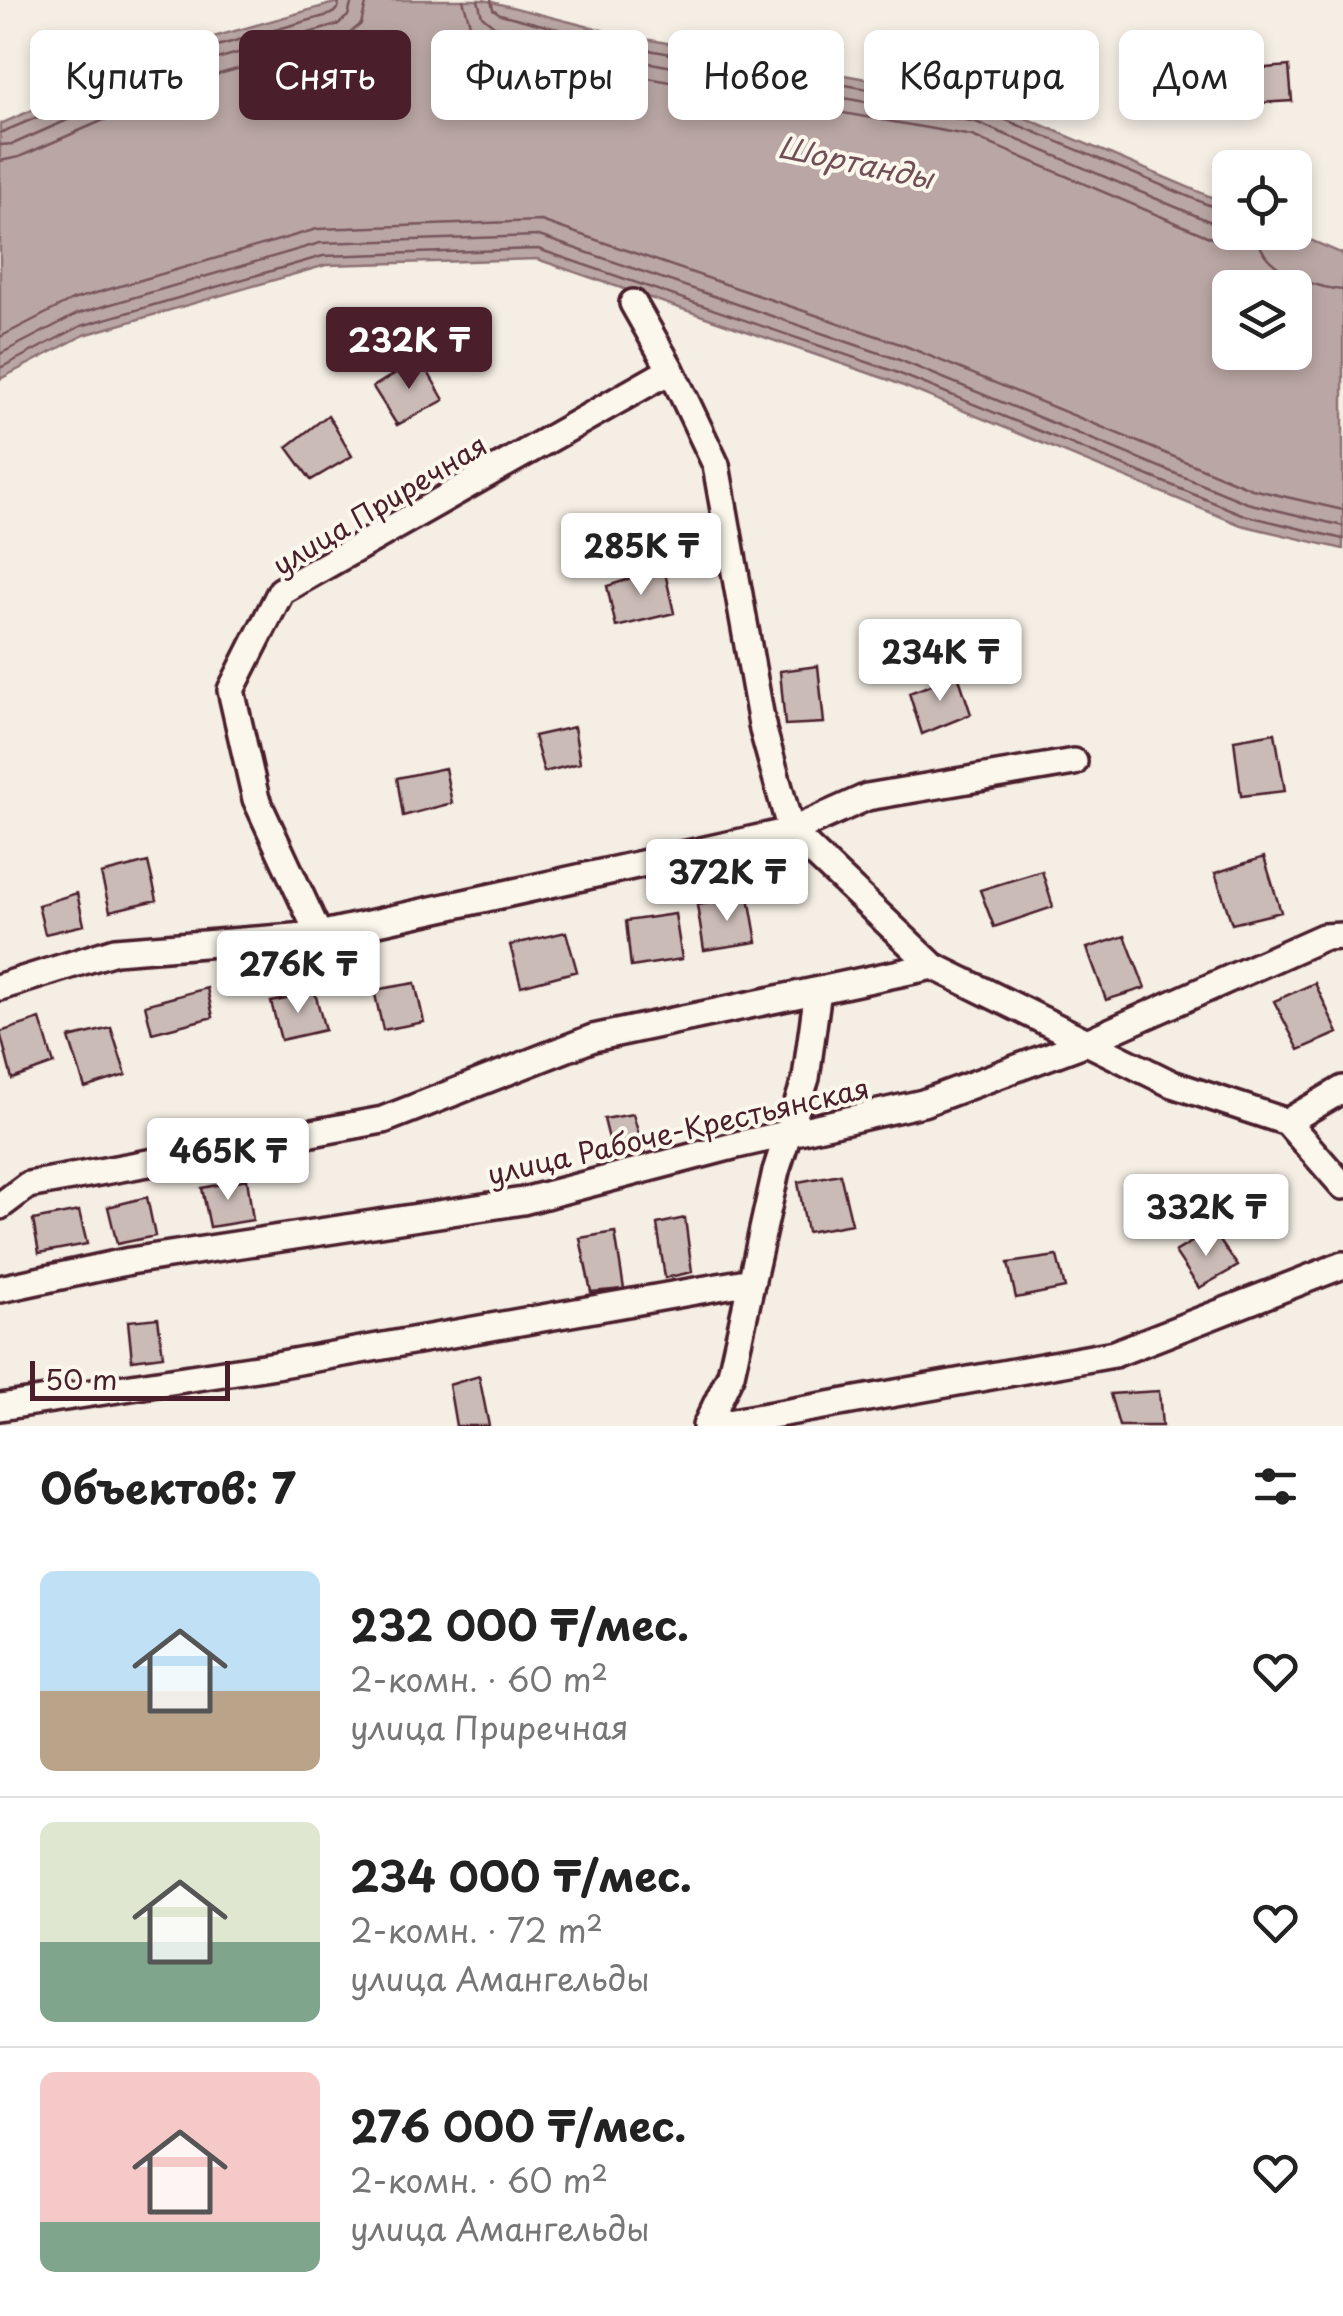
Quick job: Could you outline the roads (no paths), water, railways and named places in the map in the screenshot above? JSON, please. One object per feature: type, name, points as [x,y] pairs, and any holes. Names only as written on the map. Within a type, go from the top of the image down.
[{"type":"street","points":[[633,303],[671,370],[716,465],[763,730],[791,831],[933,966],[1172,1084],[1287,1122],[1343,1186]]},
{"type":"street","name":"улица Приречная","points":[[319,935],[256,799],[231,690],[281,591],[671,370]]},
{"type":"street","points":[[0,987],[115,951],[319,935],[791,831],[867,797],[1074,762]]},
{"type":"street","name":"улица Рабоче-Крестьянская","points":[[0,1289],[130,1261],[523,1201],[923,1103],[1087,1042],[1306,944],[1343,936]]},
{"type":"street","points":[[0,1206],[28,1185],[383,1120],[593,1038],[933,966]]},
{"type":"street","points":[[708,1426],[731,1374],[776,1170],[806,1078],[818,990]]},
{"type":"street","points":[[1287,1122],[1343,1089]]},
{"type":"street","points":[[708,1426],[1114,1354],[1343,1265]]},
{"type":"street","points":[[0,1406],[276,1364],[752,1282]]},
{"type":"water","name":"Шортанды","points":[[345,0],[484,0],[601,30],[431,30],[431,120],[648,120],[648,40],[668,43],[668,120],[844,120],[844,75],[864,79],[864,120],[1030,120],[1212,197],[1212,250],[1312,250],[1312,241],[1343,254],[1343,549],[1241,525],[889,380],[537,259],[326,265],[84,335],[0,379],[0,124],[30,111],[30,120],[219,120],[219,35]]}]
